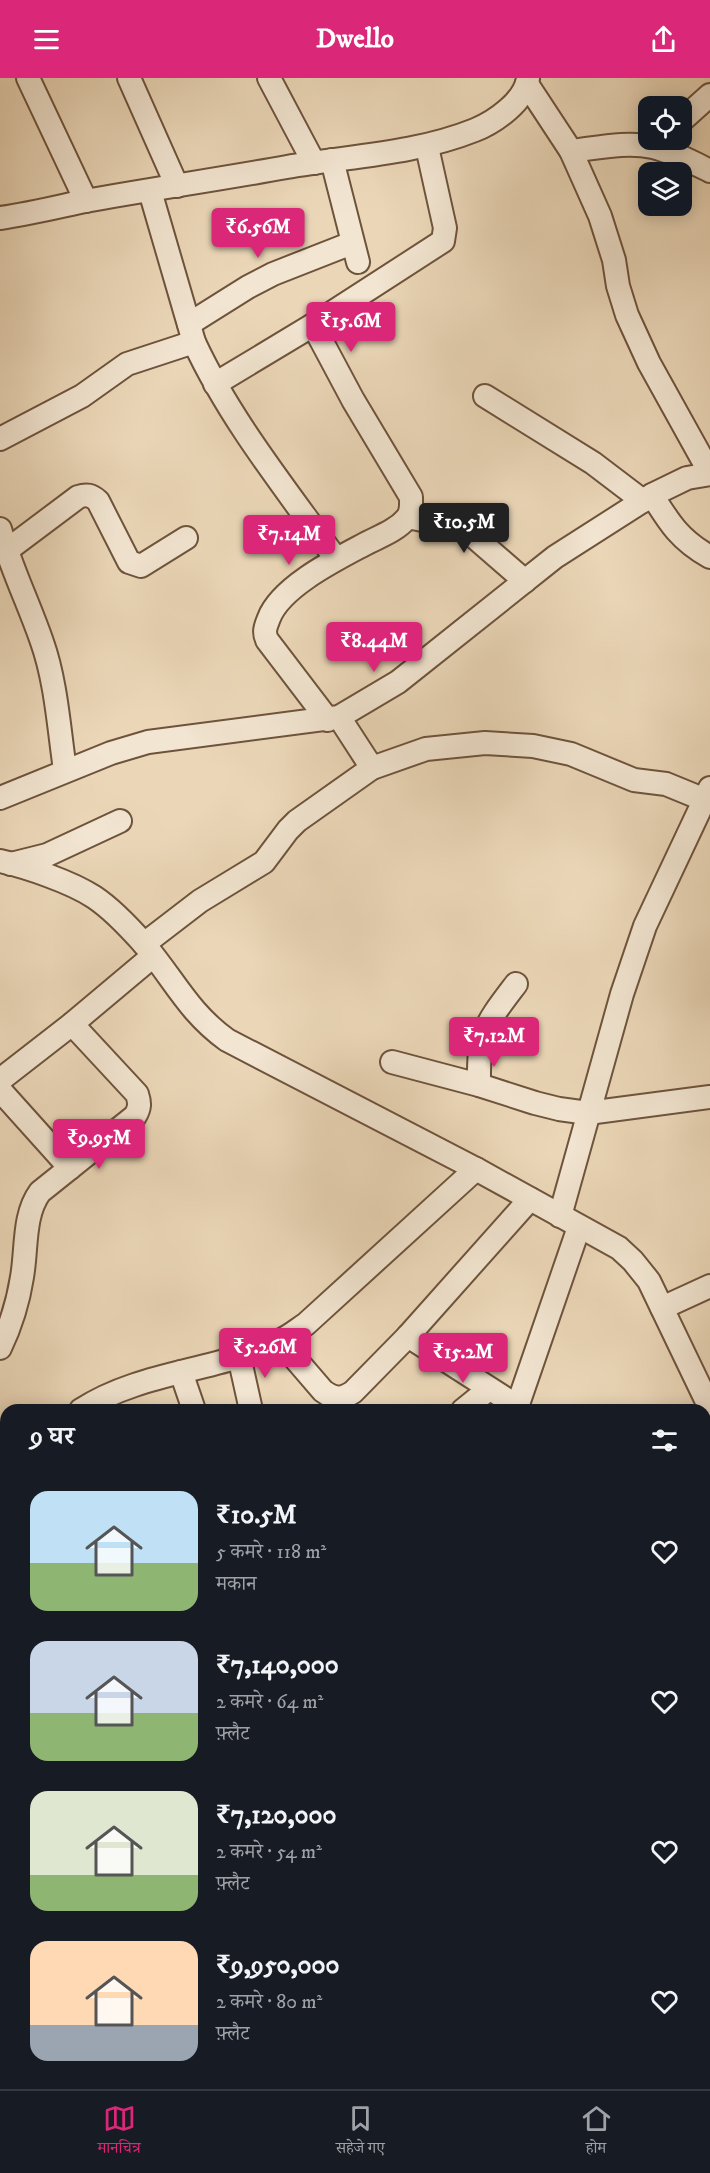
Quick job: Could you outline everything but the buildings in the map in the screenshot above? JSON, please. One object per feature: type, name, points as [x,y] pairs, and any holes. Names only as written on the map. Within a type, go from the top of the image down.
[{"type":"street","points":[[28,78],[86,201]]},
{"type":"street","points":[[129,78],[177,186]]},
{"type":"street","points":[[0,439],[82,396],[127,364],[191,333],[248,287],[273,274],[355,252],[323,161],[268,78]]},
{"type":"street","points":[[0,218],[323,161],[426,147],[476,130],[492,122],[520,97],[527,81]]},
{"type":"street","points":[[0,798],[65,770],[148,742],[333,719],[398,682],[555,556],[648,498],[687,478],[710,473],[649,363],[627,315],[618,286],[614,260],[600,216],[572,151],[527,81]]},
{"type":"street","points":[[692,112],[710,96]]},
{"type":"street","points":[[572,151],[638,144]]},
{"type":"street","points":[[214,384],[313,325],[443,241],[446,228],[426,147]]},
{"type":"street","points":[[669,150],[710,171]]},
{"type":"street","points":[[150,191],[191,333],[214,384],[336,559]]},
{"type":"street","points":[[313,325],[353,400],[411,497],[412,509],[408,518],[394,529],[336,559],[286,594],[272,609],[265,630],[267,640],[372,768]]},
{"type":"street","points":[[485,396],[648,498],[682,538],[710,558]]},
{"type":"street","points":[[6,551],[78,497],[86,495],[93,496],[98,501],[129,562],[136,566],[141,566],[186,537]]},
{"type":"street","points":[[408,518],[465,529],[525,581]]},
{"type":"street","points":[[0,529],[6,551],[43,643],[65,770]]},
{"type":"street","points":[[0,1080],[72,1024],[200,901],[264,862],[297,821],[372,768],[426,749],[486,743],[533,746],[571,754],[634,780],[666,784],[708,796],[645,926],[622,994],[560,1216]]},
{"type":"street","points":[[6,862],[47,855],[120,821]]},
{"type":"street","points":[[6,862],[68,884],[92,896],[110,909],[149,950],[208,1027],[227,1040],[476,1169],[619,1248],[649,1281],[708,1404]]},
{"type":"street","points":[[479,1085],[478,1054],[485,1029],[490,1018],[516,984]]},
{"type":"street","points":[[0,1348],[11,1326],[16,1308],[30,1211],[34,1200],[40,1192],[135,1116],[140,1103],[137,1094],[72,1024]]},
{"type":"street","points":[[392,1062],[551,1107],[588,1113],[710,1097]]},
{"type":"street","points":[[0,1090],[70,1168]]},
{"type":"street","points":[[91,1404],[131,1385],[239,1356],[280,1341],[306,1324],[476,1169]]},
{"type":"street","points":[[280,1341],[323,1391],[338,1398],[345,1398],[408,1336],[530,1199]]},
{"type":"street","points":[[517,1404],[579,1227]]},
{"type":"street","points":[[662,1308],[708,1290]]},
{"type":"street","points":[[408,1336],[510,1404]]},
{"type":"street","points":[[239,1356],[250,1404]]},
{"type":"street","points":[[181,1372],[192,1404]]},
{"type":"street","points":[[470,1404],[489,1389]]}]
